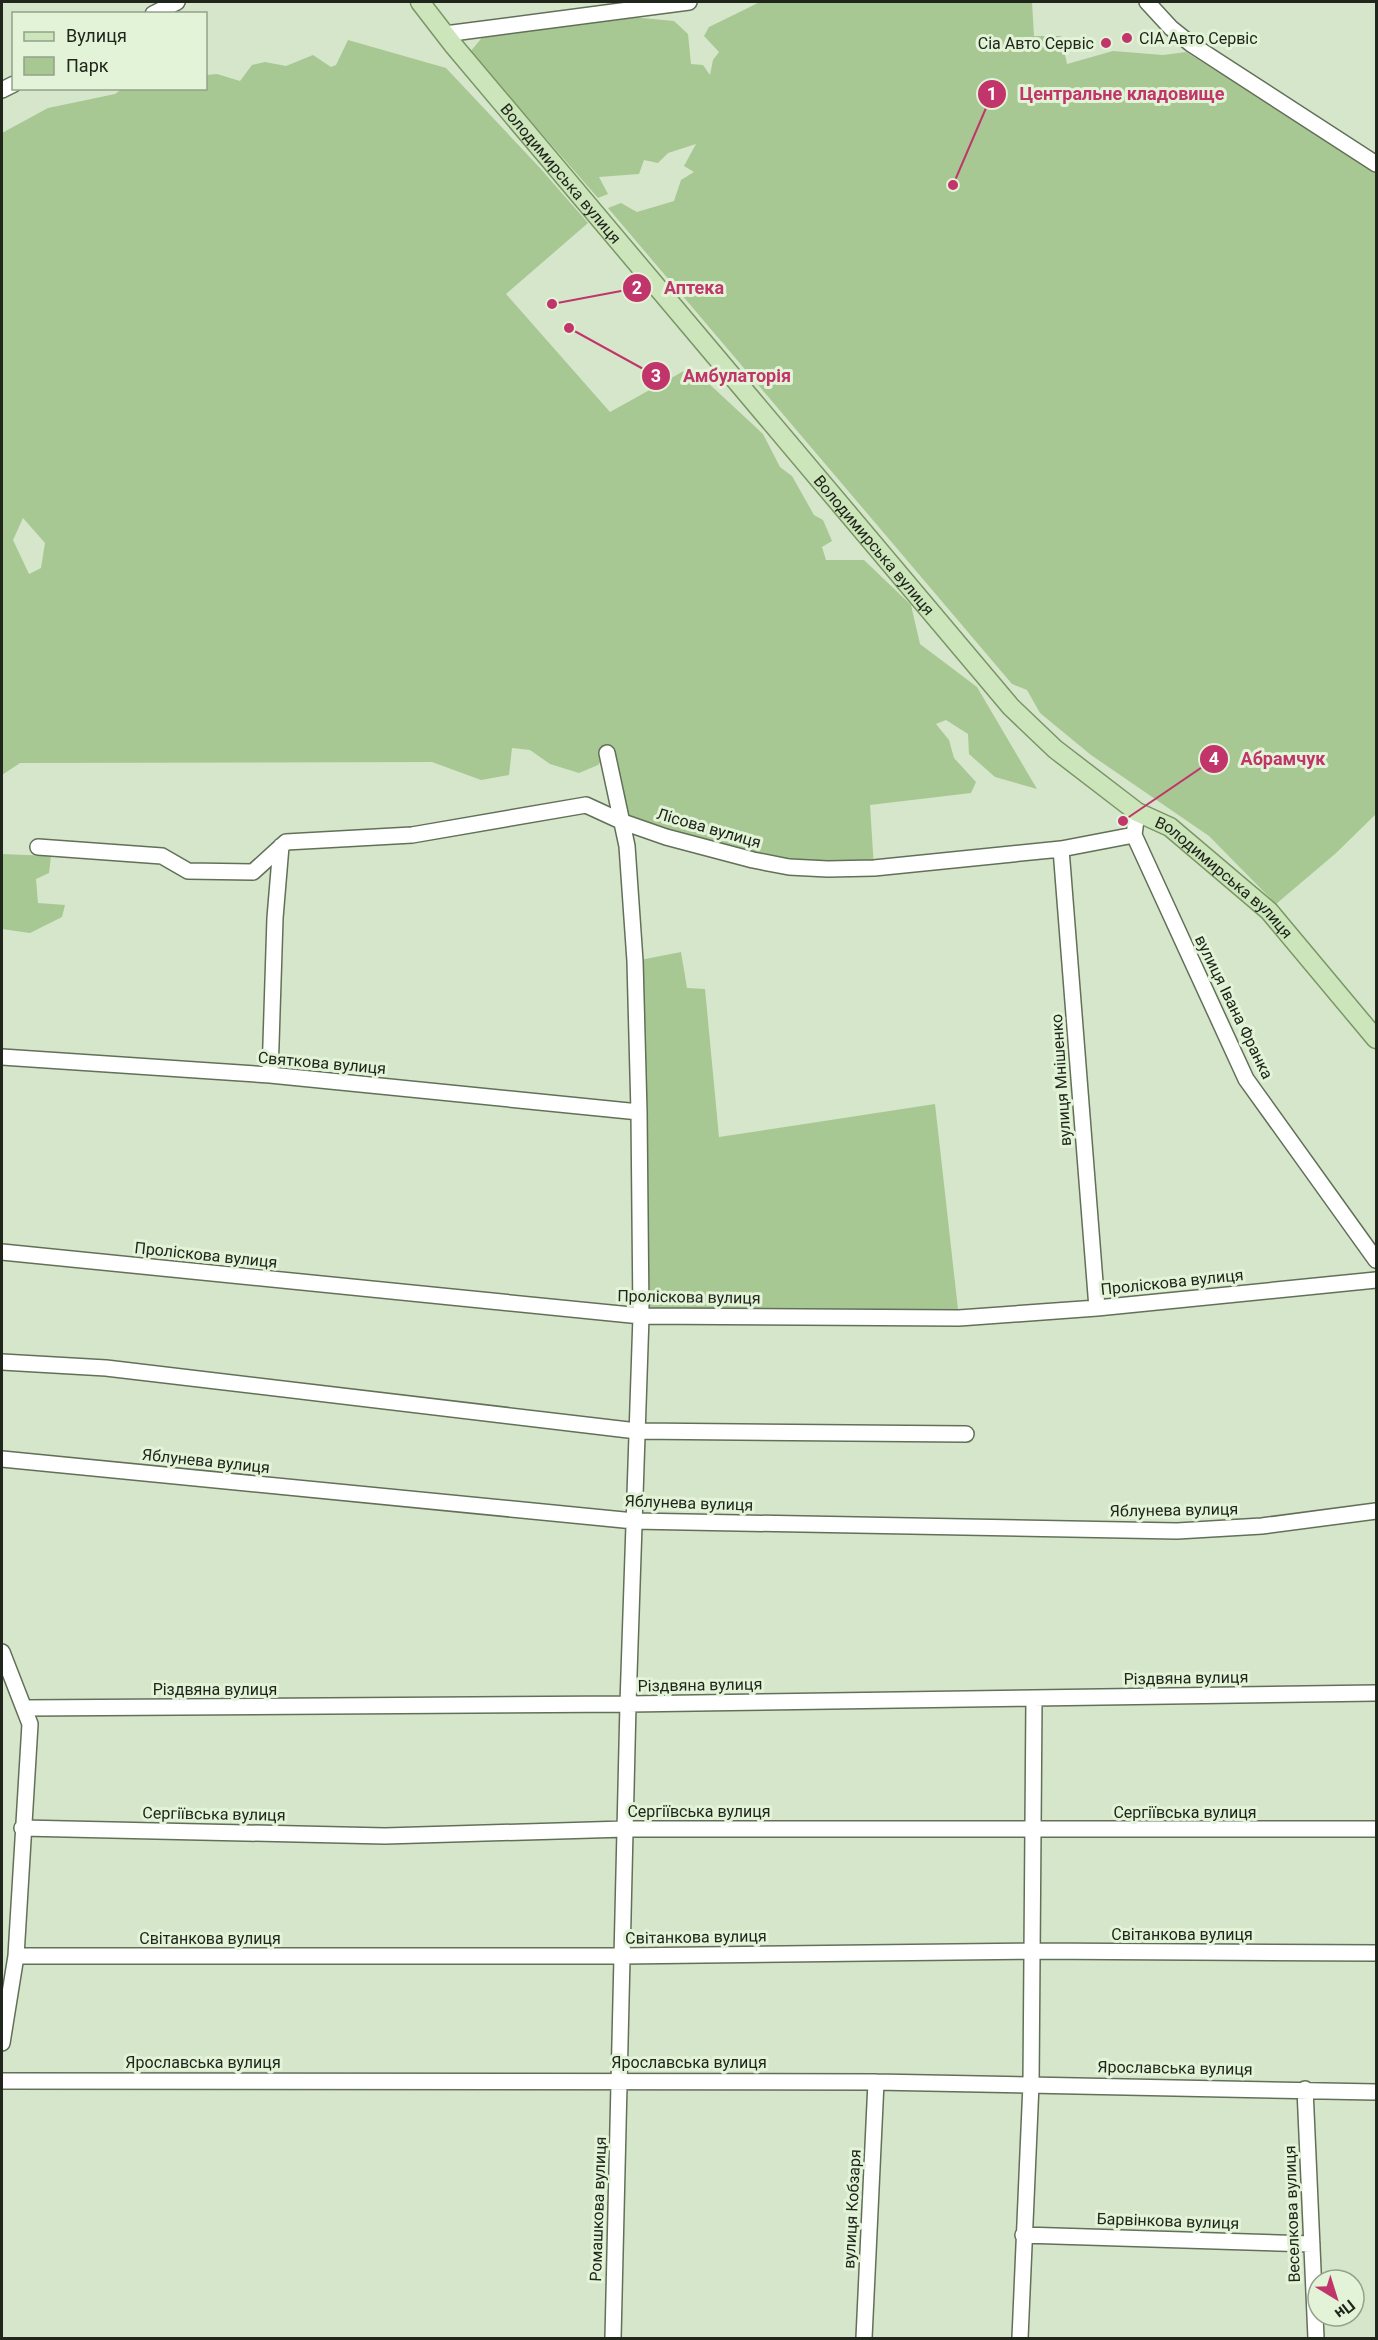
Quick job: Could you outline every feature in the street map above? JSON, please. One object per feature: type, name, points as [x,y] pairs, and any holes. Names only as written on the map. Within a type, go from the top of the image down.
[{"type":"main road","name":"Володимирська вулиця","points":[[420,2],[1011,707],[1055,749],[1137,812],[1170,827],[1269,911],[1377,1039]]},
{"type":"street","points":[[157,12],[177,2]]},
{"type":"street","points":[[445,34],[689,2]]},
{"type":"street","points":[[1147,2],[1171,28],[1191,44],[1377,164]]},
{"type":"street","name":"Ромашкова вулиця","points":[[608,753],[627,846],[635,961],[641,1316],[628,1704],[613,2338]]},
{"type":"street","name":"Лісова вулиця","points":[[281,846],[286,842],[412,835],[586,805],[623,822],[719,851],[789,867],[874,868],[1061,849],[1134,835]]},
{"type":"street","points":[[1134,835],[1137,812]]},
{"type":"street","name":"вулиця Івана Франка","points":[[1134,835],[1246,1079],[1377,1260]]},
{"type":"street","points":[[38,847],[162,856],[188,871],[253,872],[281,846]]},
{"type":"street","points":[[270,1075],[275,918],[281,846]]},
{"type":"street","name":"вулиця Мнішенко","points":[[1061,849],[1097,1308]]},
{"type":"street","name":"Святкова вулиця","points":[[2,1057],[270,1075],[639,1112]]},
{"type":"street","name":"Проліскова вулиця","points":[[2,1252],[641,1316],[959,1318],[1097,1308],[1377,1280]]},
{"type":"street","points":[[2,1362],[106,1368],[637,1431],[966,1434]]},
{"type":"street","name":"Яблунева вулиця","points":[[2,1459],[634,1521],[1177,1531],[1262,1526],[1377,1511]]},
{"type":"street","points":[[2,1652],[30,1724],[16,1956],[2,2043]]},
{"type":"street","name":"Різдвяна вулиця","points":[[25,1708],[628,1704],[1377,1693]]},
{"type":"street","points":[[1020,2338],[1031,2084],[1034,1699]]},
{"type":"street","name":"Сергіївська вулиця","points":[[22,1828],[385,1836],[625,1829],[1377,1828]]},
{"type":"street","name":"Світанкова вулиця","points":[[16,1956],[622,1956],[1033,1951],[1377,1953]]},
{"type":"street","name":"Ярославська вулиця","points":[[2,2081],[876,2082],[1377,2092]]},
{"type":"street","name":"вулиця Кобзаря","points":[[864,2338],[876,2082]]},
{"type":"street","name":"Веселкова вулиця","points":[[1305,2089],[1316,2338]]},
{"type":"street","name":"Барвінкова вулиця","points":[[1023,2235],[1312,2244]]},
{"type":"green space","points":[[760,2],[1032,2],[1034,36],[1061,36],[1067,64],[1113,51],[1163,55],[1186,52],[1376,170],[1376,814],[1335,854],[1276,904],[1209,836],[1091,755],[1040,713],[1027,690],[1012,684],[608,208],[621,203],[637,212],[674,201],[681,180],[694,172],[684,166],[696,144],[668,153],[658,163],[644,160],[639,174],[599,177],[608,194],[598,198],[470,52],[485,34],[632,17],[674,21],[688,34],[691,64],[703,65],[710,75],[713,60],[719,52],[704,36],[709,27]]},
{"type":"green space","points":[[348,40],[446,68],[588,223],[506,294],[610,412],[691,367],[763,434],[780,467],[792,476],[814,515],[823,520],[832,541],[822,547],[826,560],[864,560],[911,605],[920,644],[977,687],[1037,789],[995,777],[969,754],[968,734],[946,720],[936,724],[949,740],[954,758],[976,782],[971,793],[870,805],[874,868],[789,867],[623,822],[607,754],[598,765],[579,773],[550,764],[530,750],[512,748],[509,775],[481,780],[432,762],[20,763],[2,775],[2,133],[48,108],[115,94],[121,90],[207,90],[207,75],[217,74],[240,81],[252,65],[265,62],[286,66],[313,55],[331,67],[336,65]],"holes":[[[23,518],[45,543],[41,568],[29,574],[13,540]]]},
{"type":"green space","points":[[2,854],[51,856],[49,873],[36,879],[38,903],[65,905],[62,917],[30,933],[2,929]]},
{"type":"green space","points":[[681,952],[687,988],[705,989],[719,1137],[935,1104],[959,1318],[641,1316],[635,961]]},
{"type":"place","name":"СІА Авто Сервіс","points":[[1127,38]]},
{"type":"place","name":"Сіа Авто Сервіс","points":[[1106,43]]},
{"type":"place","name":"Центральне кладовище","points":[[953,185]]},
{"type":"place","name":"Аптека","points":[[552,304]]},
{"type":"place","name":"Амбулаторія","points":[[569,328]]},
{"type":"place","name":"Абрамчук","points":[[1123,821]]}]
